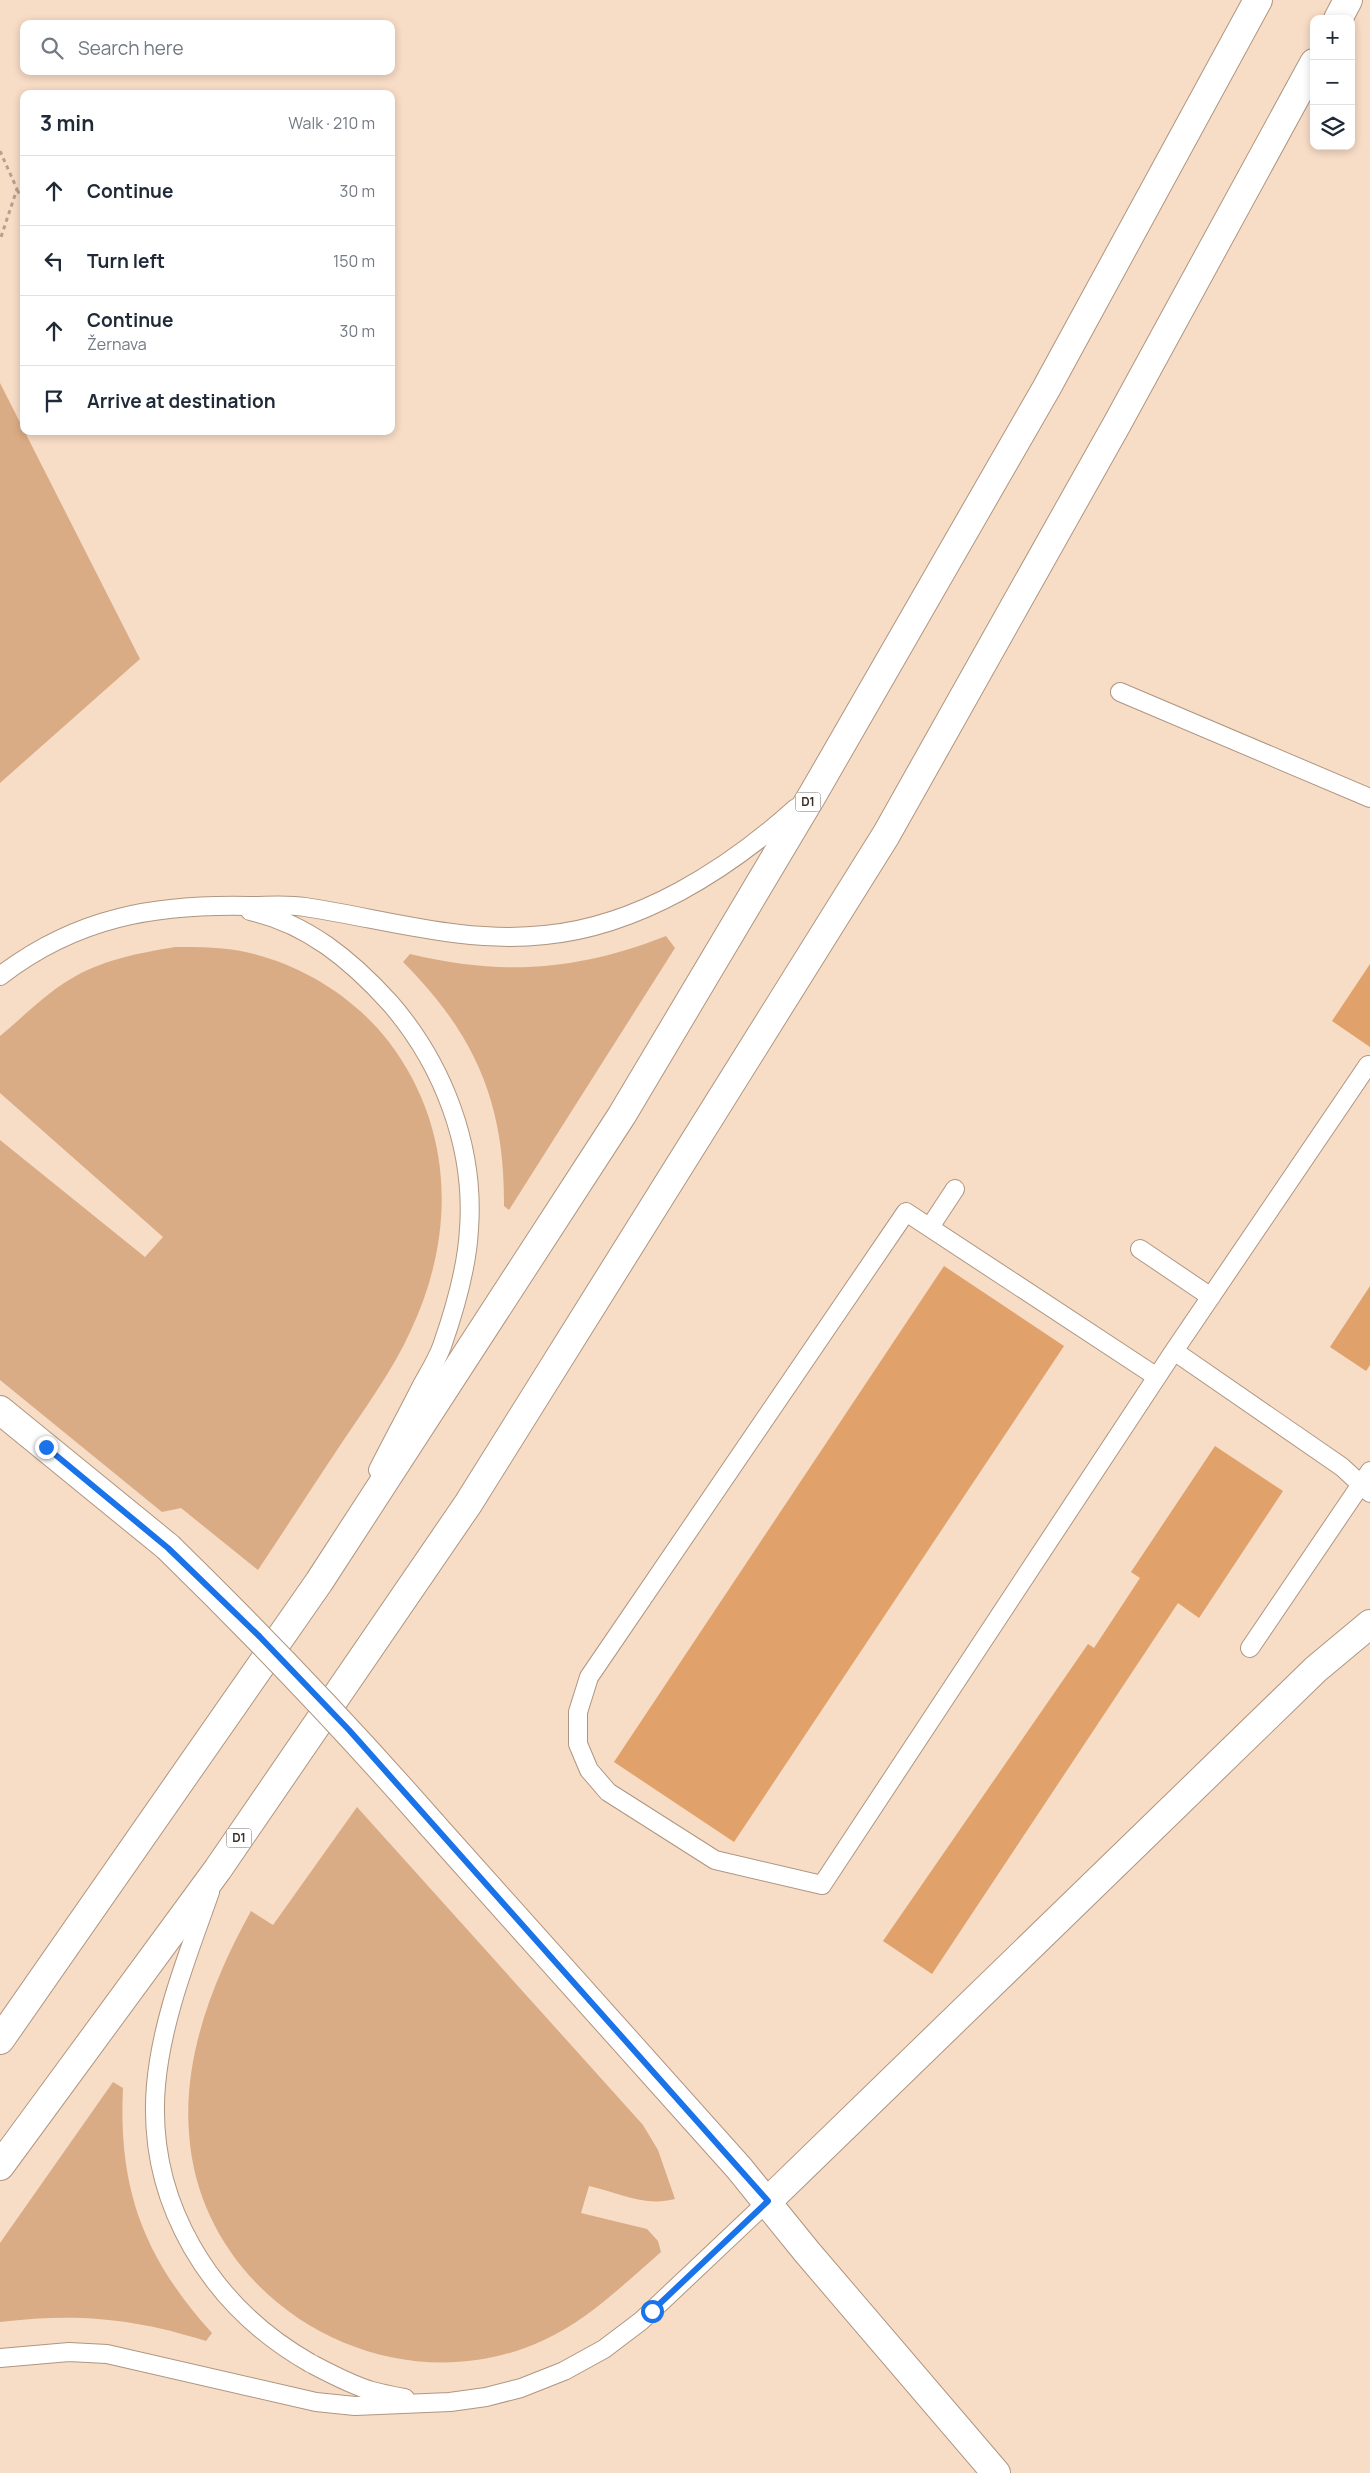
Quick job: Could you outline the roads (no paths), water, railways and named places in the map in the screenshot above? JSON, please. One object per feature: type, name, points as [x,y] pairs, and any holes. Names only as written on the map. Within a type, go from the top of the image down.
[{"type":"main road","name":"D1","points":[[0,2040],[319,1582],[622,1114],[813,794],[1046,389],[1258,0]]},
{"type":"main road","points":[[1340,15],[1348,0]]},
{"type":"main road","name":"D1","points":[[0,2166],[218,1869],[468,1504],[886,835],[1117,424],[1310,70]]},
{"type":"main road","points":[[0,1410],[168,1548],[260,1637],[349,1730],[768,2201],[807,2252],[996,2473]]},
{"type":"main road","points":[[768,2201],[1316,1669],[1370,1624]]},
{"type":"lane","points":[[1120,692],[1370,798]]},
{"type":"lane","points":[[0,976],[46,946],[79,930],[115,918],[151,910],[188,905],[302,907],[469,936],[544,936],[586,929],[660,902],[702,878],[762,838],[813,794]]},
{"type":"lane","points":[[225,905],[254,912],[310,934],[336,951],[361,972],[405,1020],[424,1049],[444,1087],[464,1148],[469,1194],[470,1228],[464,1268],[442,1348],[319,1582]]},
{"type":"lane","points":[[1157,1377],[906,1212],[589,1677],[578,1712],[578,1744],[589,1770],[608,1792],[715,1860],[822,1885],[1157,1377],[1174,1351],[1368,1065]]},
{"type":"lane","points":[[930,1226],[954,1189]]},
{"type":"lane","points":[[1140,1249],[1211,1297]]},
{"type":"lane","points":[[1174,1351],[1367,1483],[1250,1648]]},
{"type":"lane","points":[[218,1869],[175,1990],[161,2050],[156,2086],[156,2122],[160,2158],[168,2193],[183,2231],[203,2267],[228,2300],[258,2327],[292,2352],[329,2373],[371,2391],[405,2398],[450,2402]]},
{"type":"lane","points":[[0,2358],[69,2352],[107,2354],[316,2402],[355,2406],[450,2402],[486,2397],[520,2388],[564,2371],[604,2349],[641,2321],[768,2201]]}]
